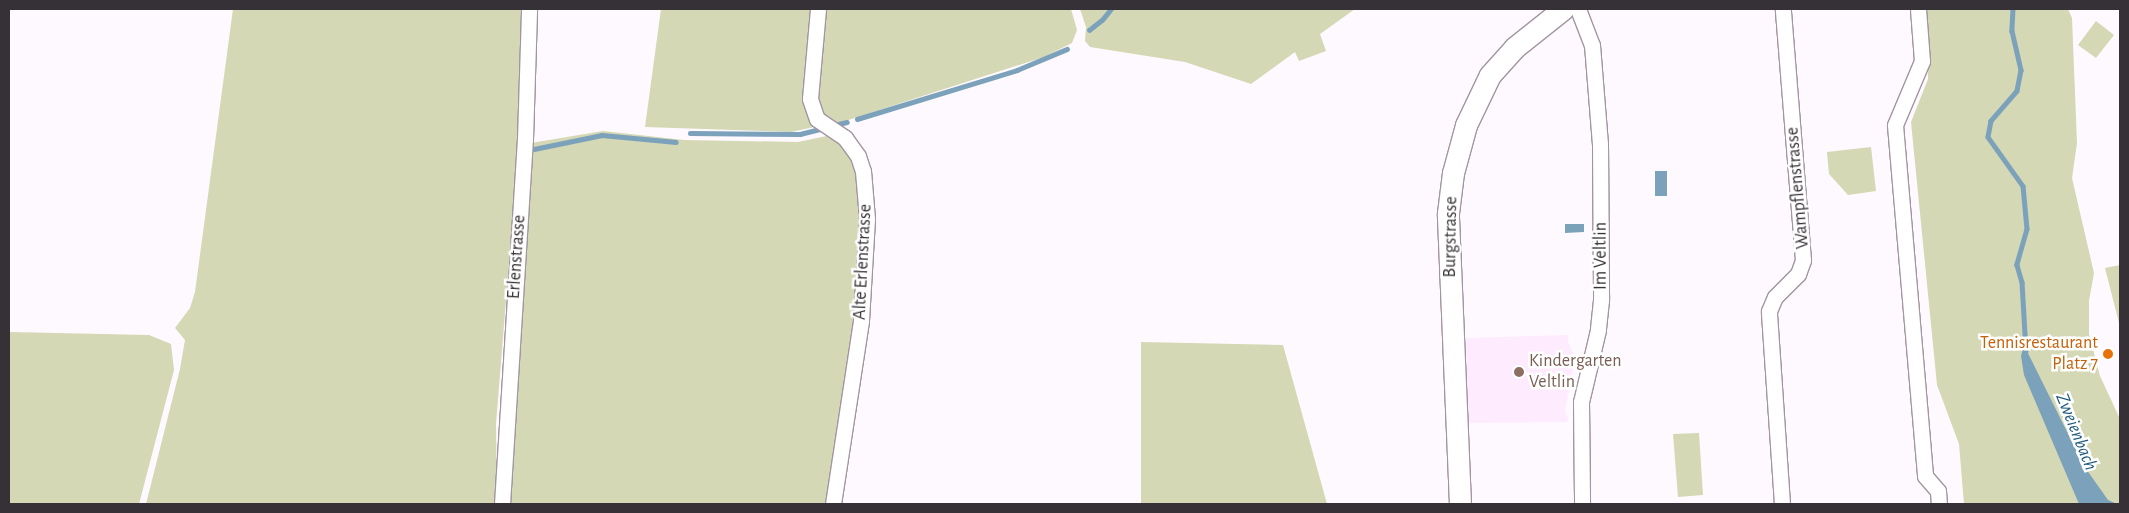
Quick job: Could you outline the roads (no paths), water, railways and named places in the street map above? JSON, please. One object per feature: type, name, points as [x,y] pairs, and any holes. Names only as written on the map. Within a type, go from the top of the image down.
[{"type":"street","name":"Erlenstrasse","points":[[502,504],[525,139],[529,9]]},
{"type":"street","name":"Alte Erlenstrasse","points":[[818,9],[810,99],[817,119],[845,138],[858,156],[863,171],[868,219],[861,321],[833,504]]},
{"type":"street","name":"Burgstrasse","points":[[1460,504],[1448,213],[1453,173],[1466,125],[1490,75],[1514,48],[1563,9]]},
{"type":"street","name":"Im Veltlin","points":[[1578,9],[1592,45],[1600,144],[1601,300],[1598,330],[1581,402],[1582,504]]},
{"type":"street","name":"Wampflenstrasse","points":[[1782,504],[1769,311],[1775,297],[1798,274],[1803,260],[1783,9]]},
{"type":"street","points":[[1918,9],[1922,60],[1894,125],[1925,476],[1938,490],[1939,504]]},
{"type":"water","points":[[1655,171],[1667,171],[1667,196],[1655,196]]},
{"type":"water","points":[[1565,224],[1584,224],[1584,232],[1565,233]]},
{"type":"water","points":[[2024,345],[2084,466],[2108,500],[2117,504],[2079,504],[2024,375],[2021,356]]},
{"type":"waterway","points":[[1089,30],[1102,20],[1111,9]]},
{"type":"waterway","name":"Zweienbach","points":[[2013,9],[2012,31],[2021,70],[2017,91],[1991,121],[1988,137],[2023,186],[2027,229],[2017,265],[2022,282],[2026,351]]},
{"type":"waterway","points":[[857,119],[1017,70],[1067,49]]},
{"type":"waterway","points":[[834,125],[847,122]]},
{"type":"waterway","points":[[690,133],[800,134],[820,129]]},
{"type":"waterway","points":[[534,149],[602,135],[676,142]]},
{"type":"place","name":"Tennisrestaurant Platz 7","points":[[2108,354]]},
{"type":"place","name":"Kindergarten Veltlin","points":[[1519,372]]}]
